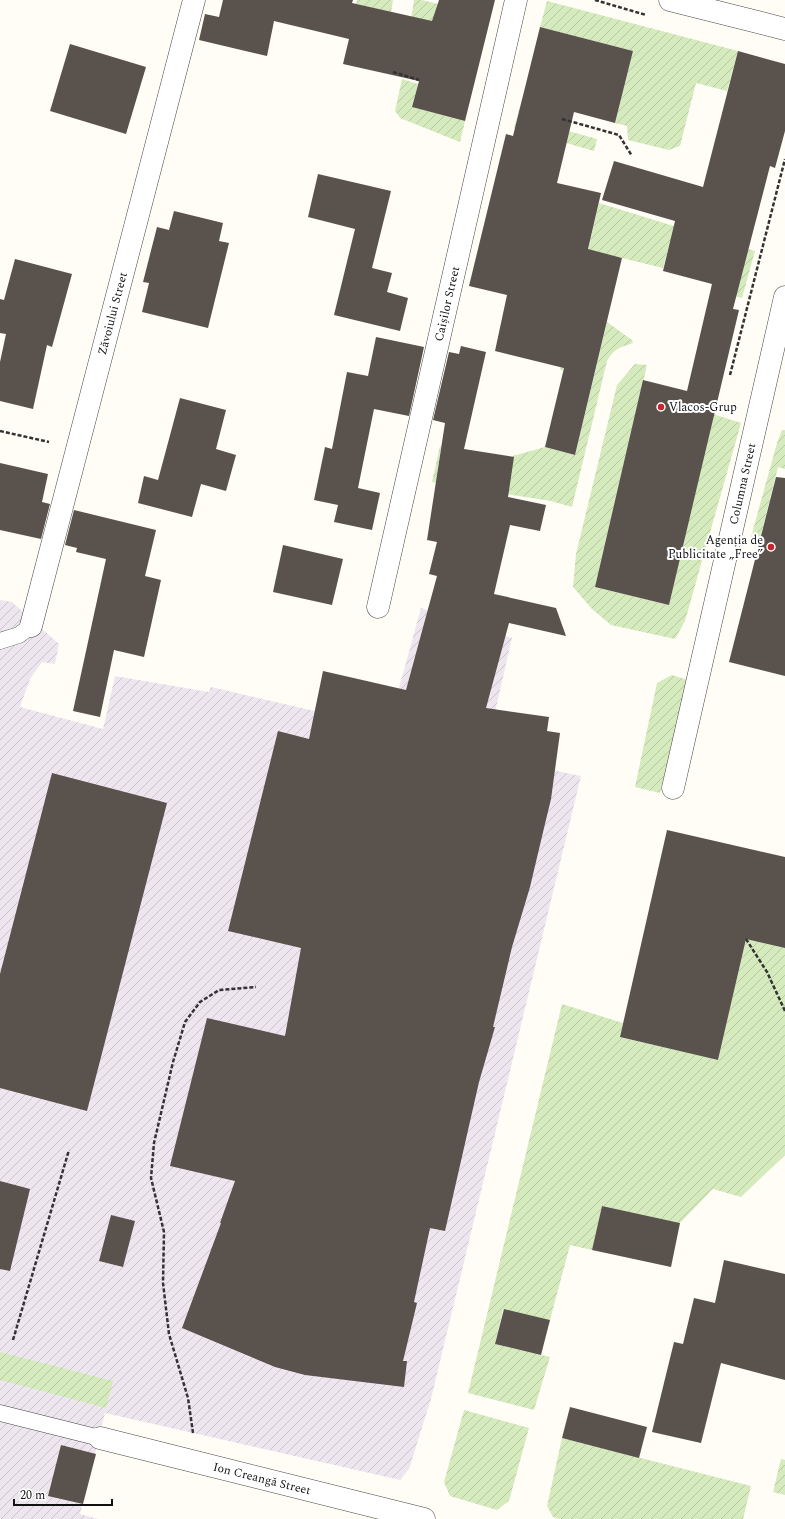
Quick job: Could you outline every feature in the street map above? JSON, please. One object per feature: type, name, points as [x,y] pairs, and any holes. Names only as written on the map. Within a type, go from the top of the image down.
[{"type":"street","name":"Zăvoiului Street","points":[[31,626],[194,0]]},
{"type":"street","name":"Caișilor Street","points":[[378,607],[516,0]]},
{"type":"street","points":[[670,0],[785,28]]},
{"type":"street","name":"Columna Street","points":[[673,788],[785,296]]},
{"type":"street","name":"Ion Creangă Street","points":[[100,1438],[424,1519]]},
{"type":"lane","points":[[0,641],[19,635],[31,626]]},
{"type":"lane","points":[[0,1413],[100,1438]]},
{"type":"path","points":[[393,72],[419,80]]},
{"type":"path","points":[[562,118],[619,135],[632,156]]},
{"type":"path","points":[[730,375],[785,159]]},
{"type":"path","points":[[0,431],[77,447]]},
{"type":"path","points":[[746,939],[767,972],[785,1011]]},
{"type":"path","points":[[199,1462],[188,1398],[169,1334],[164,1283],[164,1232],[151,1178],[154,1143],[173,1062],[185,1022],[200,1002],[219,990],[256,987]]},
{"type":"path","points":[[13,1340],[69,1150]]},
{"type":"shaded area","points":[[0,600],[12,602],[59,644],[55,664],[42,662],[30,679],[20,707],[103,729],[115,676],[209,692],[211,687],[388,728],[421,608],[512,638],[485,756],[581,776],[431,1399],[409,1469],[400,1480],[105,1413],[80,1514],[98,1519],[0,1519]]},
{"type":"green space","points":[[357,0],[393,0],[391,12],[356,4]]},
{"type":"green space","points":[[414,0],[422,0],[438,4],[421,73],[403,69]]},
{"type":"green space","points":[[547,1],[738,51],[727,91],[696,83],[680,146],[669,150],[628,140],[627,126],[615,123],[633,51],[540,27]]},
{"type":"green space","points":[[402,79],[418,84],[412,107],[465,121],[460,142],[400,118],[395,111]]},
{"type":"green space","points":[[522,99],[559,108],[554,127],[597,139],[594,151],[514,128]]},
{"type":"green space","points":[[599,203],[755,251],[742,298],[711,290],[712,284],[670,242],[663,268],[593,251],[563,371],[560,369]]},
{"type":"green space","points":[[607,322],[632,340],[633,343],[621,347],[615,351],[607,361],[572,507],[551,501],[432,482],[440,446],[437,477],[545,447],[575,455]]},
{"type":"green space","points":[[635,364],[647,365],[595,587],[669,605],[713,414],[741,423],[685,621],[675,639],[611,625],[592,609],[573,587],[576,554],[617,385]]},
{"type":"green space","points":[[782,430],[785,430],[785,469],[778,467],[760,539],[751,537],[777,443]]},
{"type":"green space","points":[[672,675],[688,680],[660,793],[635,787],[657,683]]},
{"type":"green space","points":[[746,939],[785,948],[785,1155],[741,1197],[713,1189],[680,1223],[602,1206],[592,1250],[570,1245],[550,1320],[503,1310],[495,1344],[550,1357],[534,1410],[468,1393],[562,1004],[623,1023],[620,1037],[718,1060]]},
{"type":"green space","points":[[0,1352],[113,1381],[106,1408],[0,1380]]},
{"type":"green space","points":[[464,1410],[529,1428],[509,1501],[497,1510],[450,1496],[444,1482]]},
{"type":"green space","points":[[562,1438],[751,1486],[743,1519],[559,1519],[553,1517],[547,1506]]},
{"type":"green space","points":[[781,1459],[785,1460],[785,1495],[773,1492]]},
{"type":"building","points":[[223,0],[353,0],[352,3],[432,21],[439,0],[495,0],[465,121],[412,107],[419,81],[343,64],[349,39],[274,21],[267,56],[199,40],[205,14],[219,17]]},
{"type":"building","points":[[540,27],[633,51],[615,123],[574,112],[557,183],[601,193],[588,249],[622,258],[575,455],[545,447],[564,368],[495,351],[507,295],[469,286],[506,134],[513,136]]},
{"type":"building","points":[[70,44],[146,67],[126,134],[50,111]]},
{"type":"building","points":[[738,51],[785,64],[785,131],[775,168],[770,166],[733,309],[739,310],[669,605],[595,587],[643,380],[687,391],[712,284],[663,271],[675,221],[602,200],[614,161],[703,187]]},
{"type":"building","points":[[318,174],[391,191],[372,268],[392,273],[387,292],[408,298],[400,331],[334,315],[355,229],[308,217]]},
{"type":"building","points":[[174,211],[223,223],[219,241],[229,243],[208,328],[142,312],[149,283],[143,282],[157,227],[169,230]]},
{"type":"building","points":[[15,259],[72,274],[52,347],[47,345],[33,409],[0,401],[0,362],[6,334],[0,333],[0,299],[4,300]]},
{"type":"building","points":[[376,337],[424,347],[409,416],[374,409],[358,488],[380,493],[372,530],[334,522],[338,505],[314,500],[325,447],[332,449],[347,372],[368,376]]},
{"type":"building","points":[[461,346],[486,352],[464,449],[514,457],[508,497],[546,505],[540,531],[510,525],[494,594],[556,608],[566,636],[509,623],[486,708],[549,717],[547,731],[560,733],[551,799],[530,887],[512,947],[493,1027],[495,1027],[479,1082],[445,1231],[430,1228],[414,1302],[417,1303],[403,1361],[407,1361],[404,1387],[305,1375],[275,1367],[182,1328],[235,1181],[170,1166],[207,1018],[285,1036],[301,948],[228,931],[278,731],[309,739],[323,671],[406,690],[437,576],[429,574],[437,542],[427,540],[445,423],[433,420],[449,352],[459,354]]},
{"type":"building","points":[[180,398],[226,410],[216,449],[236,455],[226,491],[201,484],[192,517],[138,503],[144,476],[158,480]]},
{"type":"building","points":[[0,463],[48,474],[42,502],[50,504],[41,539],[0,530]]},
{"type":"building","points":[[776,477],[785,478],[785,676],[729,662]]},
{"type":"building","points":[[74,510],[156,530],[145,576],[161,580],[144,657],[114,650],[100,717],[73,711],[106,559],[76,552],[77,548],[65,545]]},
{"type":"building","points":[[283,545],[343,559],[332,605],[273,592]]},
{"type":"building","points":[[52,773],[167,803],[87,1111],[0,1088],[0,974]]},
{"type":"building","points":[[667,830],[785,857],[785,948],[746,939],[718,1060],[620,1037]]},
{"type":"building","points":[[0,1181],[30,1189],[10,1271],[0,1269]]},
{"type":"building","points":[[602,1206],[680,1223],[671,1267],[592,1250]]},
{"type":"building","points":[[111,1215],[135,1221],[123,1267],[99,1261]]},
{"type":"building","points":[[724,1260],[785,1274],[785,1380],[721,1363],[701,1443],[652,1432],[674,1342],[683,1344],[694,1298],[715,1303]]},
{"type":"building","points":[[504,1309],[550,1320],[541,1355],[495,1344]]},
{"type":"building","points":[[570,1407],[647,1427],[639,1458],[562,1438]]},
{"type":"building","points":[[61,1445],[96,1454],[83,1504],[48,1496]]},
{"type":"place","name":"Vlacos-Grup","points":[[661,407]]},
{"type":"place","name":"Agenția de Publicitate „Free”","points":[[771,547]]}]
